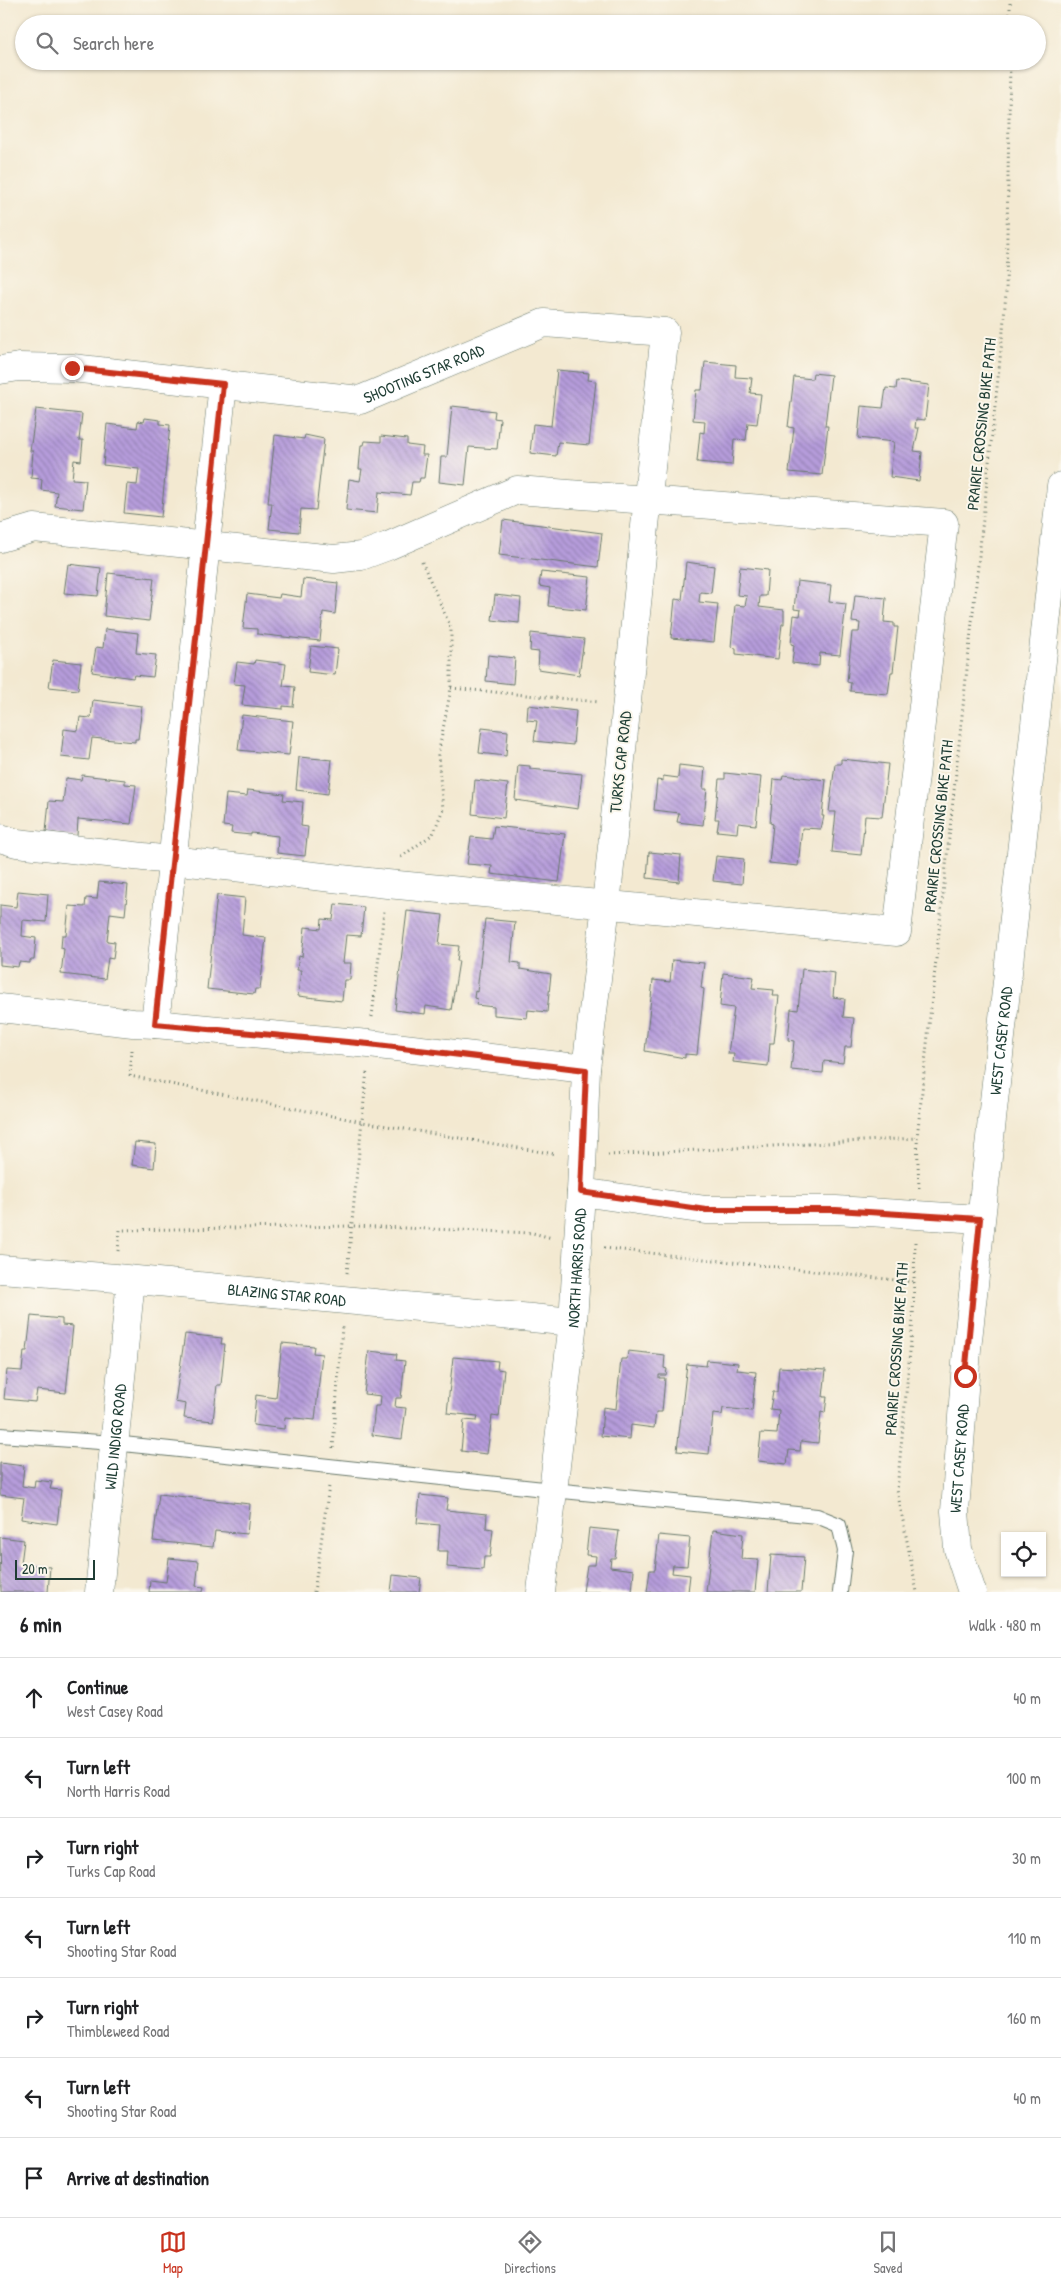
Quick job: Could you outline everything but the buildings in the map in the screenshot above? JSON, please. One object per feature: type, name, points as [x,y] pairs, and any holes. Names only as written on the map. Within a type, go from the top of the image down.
[{"type":"street","name":"SHOOTING STAR ROAD","points":[[0,370],[19,367],[72,368],[360,400],[544,323],[665,332]]},
{"type":"street","name":"TURKS CAP ROAD","points":[[581,1192],[586,1070],[606,905],[625,704],[665,332]]},
{"type":"street","points":[[144,1023],[174,861],[223,384]]},
{"type":"street","name":"WEST CASEY ROAD","points":[[972,1592],[958,1548],[955,1511],[967,1348],[1061,486]]},
{"type":"street","points":[[0,538],[34,528],[334,559],[360,556],[517,490],[944,523],[897,932],[606,905],[174,861],[17,843],[0,838]]},
{"type":"street","points":[[0,1008],[369,1044],[586,1070]]},
{"type":"street","name":"NORTH HARRIS ROAD","points":[[541,1592],[573,1322],[581,1192],[706,1210],[836,1210],[980,1219]]},
{"type":"street","name":"BLAZING STAR ROAD","points":[[0,1270],[124,1279],[573,1322]]},
{"type":"street","name":"WILD INDIGO ROAD","points":[[98,1592],[114,1443],[124,1279]]},
{"type":"lane","points":[[0,1435],[114,1443],[817,1516],[839,1525],[845,1551],[840,1592]]},
{"type":"path","points":[[1010,0],[1010,15]]},
{"type":"path","name":"PRAIRIE CROSSING BIKE PATH","points":[[917,1592],[897,1490],[914,1319],[916,1215],[920,1180],[917,1138],[1004,331],[1010,70]]},
{"type":"path","points":[[451,688],[625,704]]},
{"type":"path","points":[[144,1023],[130,1076],[372,1124],[547,1154],[582,1156],[917,1138]]},
{"type":"path","points":[[124,1279],[120,1230],[361,1227],[533,1233],[578,1244],[914,1282]]},
{"type":"route","points":[[72,368],[223,384],[174,861],[155,1024],[369,1044],[586,1070],[581,1192],[706,1210],[836,1210],[980,1219],[965,1376]]}]
